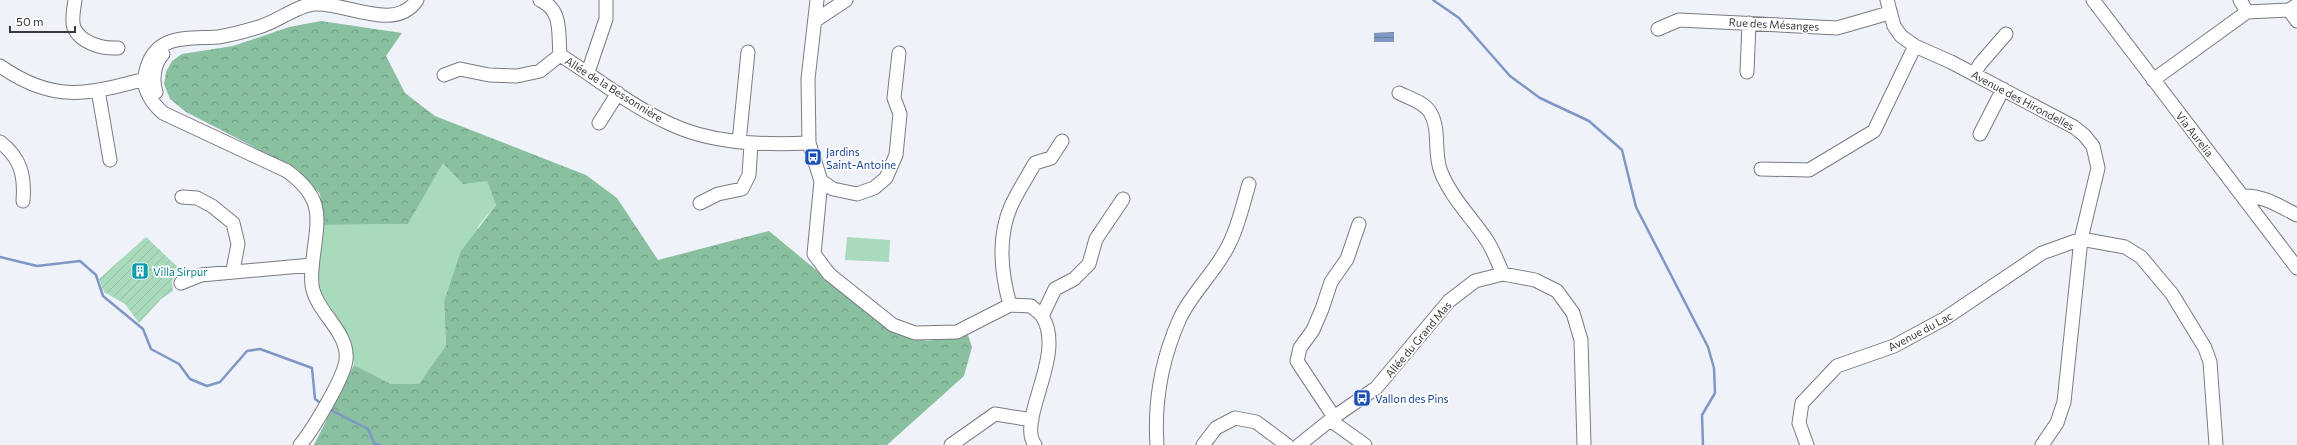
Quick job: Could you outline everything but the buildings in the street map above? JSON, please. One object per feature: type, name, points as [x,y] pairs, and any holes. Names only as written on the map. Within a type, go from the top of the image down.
[{"type":"street","points":[[74,0],[73,24],[80,36],[96,46],[118,48]]},
{"type":"street","points":[[301,445],[314,425],[342,373],[347,354],[340,336],[319,304],[313,290],[312,265],[317,219],[313,199],[304,185],[274,164],[163,113],[153,103],[149,83],[148,62],[165,44],[181,38],[220,37],[260,27],[302,7],[314,4],[331,4],[375,14],[393,15],[404,12],[418,0]]},
{"type":"street","points":[[292,13],[327,11],[368,21],[392,22],[408,19],[420,11],[426,0]]},
{"type":"street","points":[[444,75],[460,69],[489,75],[516,76],[540,71],[560,55],[558,17],[549,4],[540,0]]},
{"type":"street","points":[[588,72],[606,19],[606,0]]},
{"type":"street","points":[[846,0],[818,7],[808,79],[809,143],[821,181],[814,254],[829,274],[893,325],[915,333],[957,332],[1010,305],[1031,306],[1042,316],[1047,327],[1050,349],[1032,420],[1031,433],[1035,445]]},
{"type":"street","name":"Avenue des Hirondelles","points":[[1887,0],[1889,13],[1894,26],[1901,36],[1915,46],[1974,74],[2074,127],[2084,135],[2093,146],[2098,162],[2098,175],[2081,239],[2064,402],[2057,422],[2042,445]]},
{"type":"street","name":"Via Aurelia","points":[[2092,0],[2297,268]]},
{"type":"street","points":[[2240,0],[2247,12]]},
{"type":"street","points":[[2153,80],[2247,12],[2293,8],[2297,21]]},
{"type":"street","name":"Rue des Mésanges","points":[[1658,29],[1679,20],[1837,28],[1889,13]]},
{"type":"street","points":[[1747,72],[1749,23]]},
{"type":"street","points":[[1974,74],[1980,64],[2006,34]]},
{"type":"street","points":[[1761,169],[1808,170],[1874,131],[1915,46]]},
{"type":"street","points":[[700,204],[718,194],[742,189],[749,175],[745,143],[748,52]]},
{"type":"street","points":[[821,181],[833,189],[858,194],[874,188],[886,178],[896,155],[897,148],[900,114],[894,98],[899,53]]},
{"type":"street","name":"Allée de la Bessonnière","points":[[560,55],[588,72],[618,94],[666,122],[698,134],[745,143],[809,143]]},
{"type":"street","points":[[0,66],[19,79],[49,91],[68,92],[98,90],[149,83]]},
{"type":"street","points":[[1980,134],[2003,89]]},
{"type":"street","points":[[98,90],[110,160]]},
{"type":"street","points":[[1399,93],[1423,104],[1430,112],[1435,126],[1437,157],[1441,172],[1453,193],[1487,240],[1504,274]]},
{"type":"street","points":[[599,123],[618,94]]},
{"type":"street","points":[[1010,305],[1003,280],[1001,245],[1011,207],[1035,163],[1051,158],[1062,140]]},
{"type":"street","points":[[0,142],[18,160],[24,185],[23,201]]},
{"type":"street","points":[[1157,445],[1158,388],[1168,351],[1180,317],[1201,283],[1223,255],[1242,210],[1249,184]]},
{"type":"street","points":[[2242,196],[2253,195],[2297,215]]},
{"type":"street","points":[[182,197],[197,198],[212,206],[233,223],[238,244],[234,270]]},
{"type":"street","points":[[1042,316],[1055,289],[1074,279],[1089,264],[1096,240],[1123,199]]},
{"type":"street","points":[[1359,224],[1347,259],[1331,282],[1313,330],[1300,348],[1297,361],[1332,418],[1365,445]]},
{"type":"street","points":[[2081,239],[2125,247],[2141,257],[2172,294],[2205,348],[2210,362],[2216,445]]},
{"type":"street","name":"Avenue du Lac","points":[[1807,445],[1799,423],[1802,403],[1837,366],[1894,346],[1944,319],[2042,253],[2081,239]]},
{"type":"street","points":[[181,283],[201,275],[234,270],[312,265]]},
{"type":"street","name":"Allée du Grand Mas","points":[[1299,445],[1332,418],[1376,388],[1449,301],[1475,281],[1504,274],[1535,280],[1557,291],[1572,313],[1581,340],[1584,445]]},
{"type":"street","points":[[951,445],[996,414],[1032,420]]},
{"type":"street","points":[[1202,445],[1216,428],[1236,418],[1256,422],[1287,445]]},
{"type":"green space","points":[[321,21],[402,33],[386,56],[405,93],[435,116],[586,175],[617,198],[658,260],[769,231],[890,331],[927,341],[968,335],[972,347],[964,376],[887,445],[314,445],[354,365],[391,384],[419,384],[446,345],[444,302],[461,251],[496,205],[487,181],[463,184],[443,163],[408,224],[324,225],[320,194],[297,169],[186,112],[170,99],[164,84],[166,72],[172,61],[182,54],[233,46],[289,27]]},
{"type":"green space","points":[[443,162],[487,180],[496,205],[479,225],[444,302],[446,345],[419,384],[391,384],[354,365],[350,338],[320,291],[318,260],[324,225],[408,224]]},
{"type":"green space","points":[[146,237],[184,273],[174,276],[172,282],[173,291],[161,299],[139,323],[125,304],[104,292],[99,279]]},
{"type":"green space","points":[[847,237],[890,240],[889,262],[845,260]]},
{"type":"water","points":[[1394,32],[1394,42],[1374,42],[1374,33]]},
{"type":"waterway","points":[[1433,0],[1459,18],[1510,76],[1540,98],[1589,121],[1622,150],[1636,207],[1708,347],[1714,368],[1715,393],[1702,415],[1703,445]]},
{"type":"waterway","points":[[0,257],[37,266],[80,261],[96,275],[103,296],[143,329],[151,349],[179,364],[190,379],[207,386],[220,382],[247,351],[260,349],[312,368],[315,399],[322,404]]},
{"type":"waterway","points":[[329,409],[368,429],[374,443],[380,445]]},
{"type":"place","name":"Jardins Saint-Antoine","points":[[813,157]]},
{"type":"place","name":"Villa Sirpur","points":[[140,271]]},
{"type":"place","name":"Vallon des Pins","points":[[1362,398]]}]
